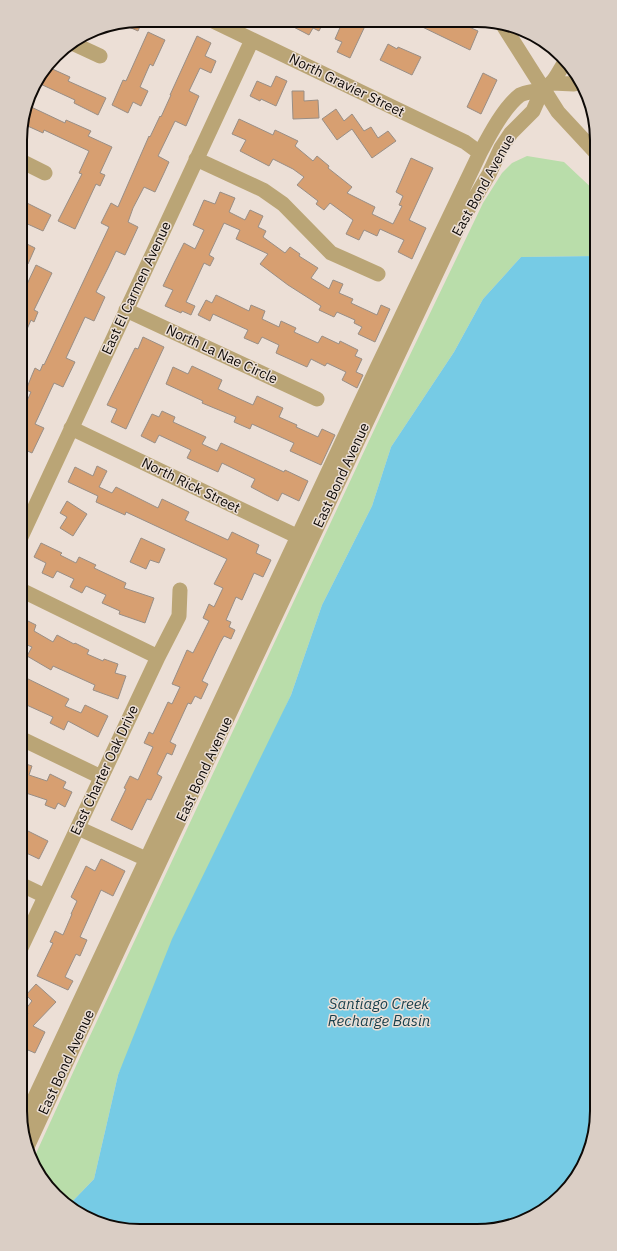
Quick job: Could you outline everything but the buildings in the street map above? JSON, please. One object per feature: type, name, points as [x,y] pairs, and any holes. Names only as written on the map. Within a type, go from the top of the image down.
[{"type":"street","name":"North Gravier Street","points":[[226,27],[465,142],[480,153]]},
{"type":"street","points":[[508,31],[547,86],[558,112],[590,146]]},
{"type":"street","name":"East El Carmen Avenue","points":[[27,524],[252,40]]},
{"type":"street","points":[[78,46],[100,56]]},
{"type":"street","points":[[547,86],[562,66]]},
{"type":"street","points":[[547,86],[574,84]]},
{"type":"street","name":"East Bond Avenue","points":[[31,1139],[153,862],[304,540],[480,153],[495,126],[521,94],[547,86]]},
{"type":"street","name":"East Bond Avenue","points":[[304,540],[460,223],[489,174],[501,148],[511,133],[533,111],[547,86]]},
{"type":"street","points":[[196,159],[263,190],[283,204],[331,252],[378,274]]},
{"type":"street","points":[[27,164],[45,173]]},
{"type":"street","name":"North La Nae Circle","points":[[126,310],[317,399]]},
{"type":"street","name":"North Rick Street","points":[[72,428],[304,540]]},
{"type":"street","name":"East Charter Oak Drive","points":[[27,935],[158,657],[179,616],[180,590]]},
{"type":"street","points":[[27,593],[158,657]]},
{"type":"street","points":[[27,741],[102,777]]},
{"type":"street","points":[[78,828],[153,862]]},
{"type":"street","name":"East Bond Avenue","points":[[27,1115],[153,862]]},
{"type":"street","points":[[27,887],[45,896]]},
{"type":"green space","points":[[527,156],[564,162],[590,186],[590,256],[521,257],[483,299],[454,352],[391,447],[372,506],[322,605],[291,695],[118,1075],[94,1179],[72,1202],[50,1180],[36,1154],[383,411],[483,203],[502,173],[512,163]]},
{"type":"water","name":"Santiago Creek Recharge Basin","points":[[590,256],[590,1119],[584,1148],[575,1168],[562,1186],[540,1205],[514,1218],[492,1223],[140,1224],[110,1220],[83,1209],[72,1202],[94,1179],[118,1075],[172,939],[291,695],[322,605],[372,506],[391,447],[454,352],[483,299],[521,257]]}]
